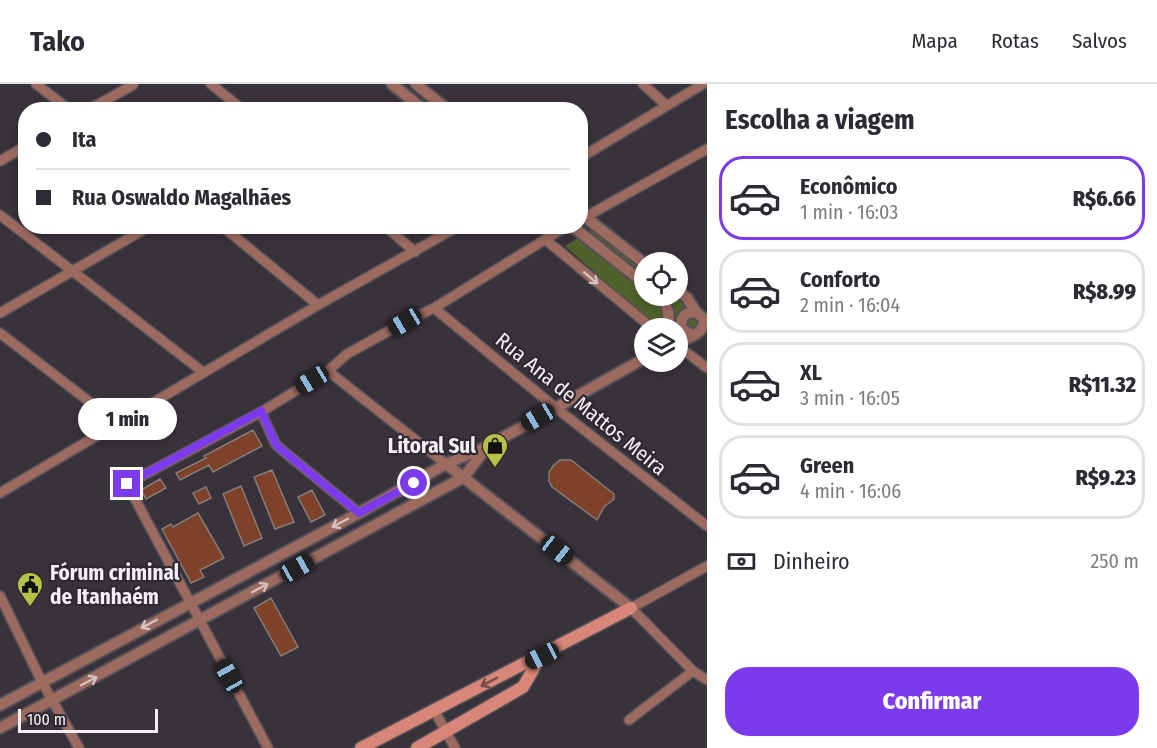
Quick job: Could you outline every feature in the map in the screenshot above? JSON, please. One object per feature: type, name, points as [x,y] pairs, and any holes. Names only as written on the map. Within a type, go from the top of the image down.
[{"type":"main road","points":[[361,748],[631,608]]},
{"type":"main road","points":[[417,748],[522,687],[542,656]]},
{"type":"street","points":[[36,84],[60,102]]},
{"type":"street","points":[[211,84],[233,102]]},
{"type":"street","points":[[392,84],[414,102]]},
{"type":"street","points":[[416,84],[438,102]]},
{"type":"street","points":[[643,84],[667,106]]},
{"type":"street","points":[[588,153],[703,84]]},
{"type":"street","points":[[102,102],[133,85]]},
{"type":"street","points":[[588,214],[707,148]]},
{"type":"street","points":[[0,161],[18,151]]},
{"type":"street","points":[[0,215],[18,229]]},
{"type":"street","points":[[588,221],[634,256]]},
{"type":"street","points":[[24,234],[203,372]]},
{"type":"street","points":[[0,313],[136,234]]},
{"type":"street","points":[[232,234],[318,304]]},
{"type":"street","points":[[394,234],[415,252]]},
{"type":"street","points":[[0,493],[318,304],[445,234]]},
{"type":"street","points":[[268,748],[127,484],[261,411],[328,371],[348,354],[434,308],[555,234]]},
{"type":"street","points":[[582,234],[634,275]]},
{"type":"street","points":[[546,240],[640,318]]},
{"type":"street","points":[[688,299],[701,313],[704,325],[700,331]]},
{"type":"street","points":[[670,306],[681,318]]},
{"type":"street","name":"Rua Ana de Mattos Meira","points":[[434,308],[555,408],[707,526]]},
{"type":"street","points":[[683,318],[689,312],[701,313]]},
{"type":"street","points":[[0,333],[117,423]]},
{"type":"street","points":[[688,353],[707,368]]},
{"type":"street","points":[[0,705],[446,464],[486,447],[634,364]]},
{"type":"street","points":[[328,371],[631,608],[693,671],[707,680]]},
{"type":"street","points":[[261,411],[276,445],[359,513]]},
{"type":"street","points":[[0,728],[464,477],[486,447]]},
{"type":"street","points":[[631,608],[707,566]]},
{"type":"street","points":[[0,597],[42,682],[79,748]]},
{"type":"street","points":[[629,720],[693,671]]},
{"type":"street","points":[[434,710],[455,748]]},
{"type":"green space","points":[[595,228],[634,258],[634,306],[687,306],[699,320],[696,328],[688,332],[688,318],[647,318],[565,246]]},
{"type":"building","points":[[253,430],[262,446],[213,472],[209,465],[180,480],[176,473]]},
{"type":"building","points":[[560,460],[571,460],[614,494],[614,499],[604,507],[597,520],[552,487],[549,472]]},
{"type":"building","points":[[272,470],[294,522],[275,529],[254,477]]},
{"type":"building","points":[[160,479],[166,488],[146,499],[141,490]]},
{"type":"building","points":[[241,486],[262,538],[244,546],[223,494]]},
{"type":"building","points":[[206,487],[211,498],[199,504],[193,493]]},
{"type":"building","points":[[312,490],[325,515],[311,522],[298,497]]},
{"type":"building","points":[[198,513],[224,558],[200,570],[204,577],[191,583],[162,529],[171,524],[173,527]]},
{"type":"building","points":[[271,598],[298,647],[281,656],[254,608]]},
{"type":"place","name":"Litoral Sul","points":[[495,469]]},
{"type":"place","name":"Fórum criminal de Itanhaém","points":[[30,608]]},
{"type":"route","points":[[127,484],[261,411],[276,445],[359,513],[414,483]]}]
